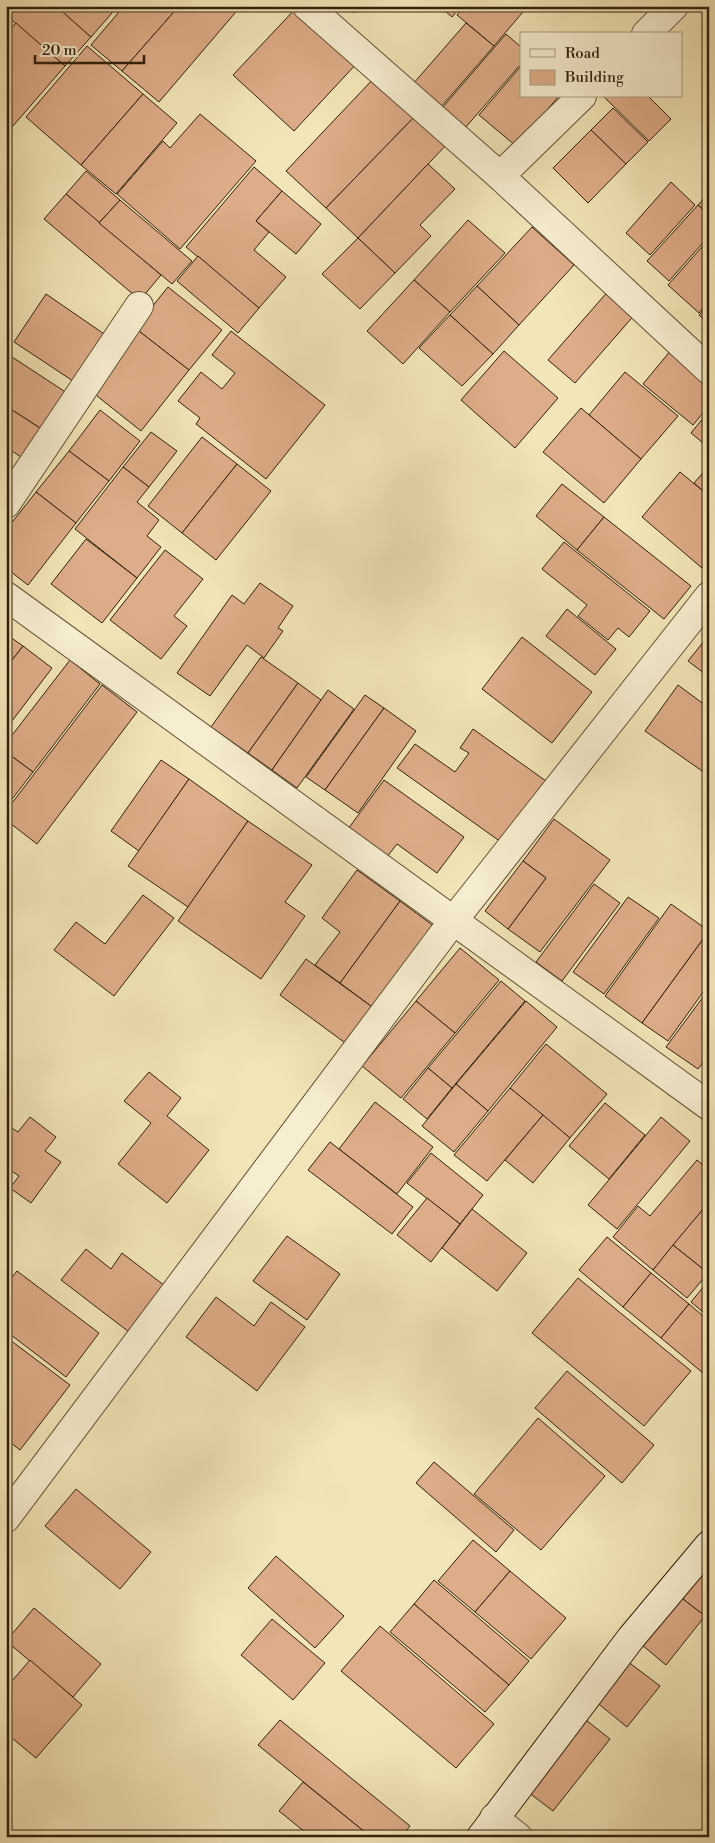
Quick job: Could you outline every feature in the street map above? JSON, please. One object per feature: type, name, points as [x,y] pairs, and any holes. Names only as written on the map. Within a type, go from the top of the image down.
[{"type":"street","points":[[307,6],[500,176],[709,370]]},
{"type":"street","points":[[648,32],[674,6]]},
{"type":"street","points":[[500,176],[580,98]]},
{"type":"street","points":[[6,504],[139,306]]},
{"type":"street","points":[[6,596],[709,1106]]},
{"type":"street","points":[[6,1518],[453,920],[709,596]]},
{"type":"street","points":[[518,1837],[488,1827],[631,1638],[709,1545]]},
{"type":"building","points":[[6,6],[56,6],[91,37],[65,66],[6,15]]},
{"type":"building","points":[[56,6],[105,6],[112,13],[91,37]]},
{"type":"building","points":[[105,6],[118,6],[112,13]]},
{"type":"building","points":[[124,6],[179,6],[122,71],[91,45]]},
{"type":"building","points":[[179,6],[241,6],[159,102],[122,71]]},
{"type":"building","points":[[346,6],[359,6],[354,13]]},
{"type":"building","points":[[439,6],[461,6],[452,17]]},
{"type":"building","points":[[464,6],[528,6],[494,46],[457,15]]},
{"type":"building","points":[[297,7],[358,62],[294,131],[233,75]]},
{"type":"building","points":[[16,23],[65,66],[6,134],[6,34]]},
{"type":"building","points":[[466,23],[494,46],[440,108],[413,84]]},
{"type":"building","points":[[506,34],[520,46],[520,65],[465,128],[442,108]]},
{"type":"building","points":[[87,46],[143,94],[81,165],[26,117]]},
{"type":"building","points":[[520,67],[520,98],[557,98],[516,146],[479,115]]},
{"type":"building","points":[[376,76],[417,114],[326,208],[286,171]]},
{"type":"building","points":[[143,94],[177,123],[116,194],[81,165]]},
{"type":"building","points":[[605,98],[650,98],[671,119],[649,141]]},
{"type":"building","points":[[613,108],[648,142],[626,164],[591,130]]},
{"type":"building","points":[[200,114],[256,161],[180,249],[117,194],[163,141],[170,148]]},
{"type":"building","points":[[417,114],[448,143],[358,238],[326,208]]},
{"type":"building","points":[[591,130],[626,164],[588,203],[553,168]]},
{"type":"building","points":[[428,164],[455,189],[420,225],[431,236],[395,273],[358,238]]},
{"type":"building","points":[[254,167],[282,191],[256,221],[269,232],[254,250],[286,277],[259,308],[186,247]]},
{"type":"building","points":[[86,171],[120,200],[99,223],[66,194]]},
{"type":"building","points":[[671,182],[695,205],[650,255],[626,233]]},
{"type":"building","points":[[282,191],[321,224],[296,254],[256,221]]},
{"type":"building","points":[[709,193],[709,215],[698,205]]},
{"type":"building","points":[[66,194],[161,275],[140,300],[44,219]]},
{"type":"building","points":[[120,200],[192,261],[172,284],[99,223]]},
{"type":"building","points":[[698,205],[709,215],[709,236],[669,281],[647,261]]},
{"type":"building","points":[[468,220],[505,253],[450,312],[414,280]]},
{"type":"building","points":[[532,227],[574,265],[519,325],[477,286]]},
{"type":"building","points":[[358,238],[395,273],[360,309],[322,274]]},
{"type":"building","points":[[709,239],[709,301],[699,313],[668,285]]},
{"type":"building","points":[[198,256],[259,308],[238,333],[177,281]]},
{"type":"building","points":[[414,280],[450,312],[403,364],[367,331]]},
{"type":"building","points":[[477,286],[519,325],[493,354],[450,315]]},
{"type":"building","points":[[168,287],[222,330],[189,370],[135,328]]},
{"type":"building","points":[[610,289],[637,312],[575,383],[548,360]]},
{"type":"building","points":[[46,294],[110,338],[79,385],[14,342]]},
{"type":"building","points":[[709,304],[709,324],[699,315]]},
{"type":"building","points":[[450,315],[493,354],[462,386],[419,348]]},
{"type":"building","points":[[135,328],[189,370],[141,431],[87,388]]},
{"type":"building","points":[[231,331],[325,405],[266,479],[196,424],[200,418],[178,401],[201,372],[222,389],[235,373],[212,355]]},
{"type":"building","points":[[672,349],[709,378],[709,406],[693,425],[643,384]]},
{"type":"building","points":[[504,351],[558,398],[515,448],[461,400]]},
{"type":"building","points":[[6,353],[67,393],[43,430],[6,406]]},
{"type":"building","points":[[625,372],[678,416],[641,459],[589,415]]},
{"type":"building","points":[[6,406],[43,430],[24,459],[6,447]]},
{"type":"building","points":[[581,408],[641,459],[604,503],[543,452]]},
{"type":"building","points":[[100,410],[140,441],[109,481],[69,451]]},
{"type":"building","points":[[709,411],[709,448],[691,433]]},
{"type":"building","points":[[151,432],[177,451],[149,487],[123,467]]},
{"type":"building","points":[[202,437],[237,464],[182,533],[148,506]]},
{"type":"building","points":[[69,451],[109,481],[76,523],[36,492]]},
{"type":"building","points":[[237,464],[271,491],[216,560],[182,533]]},
{"type":"building","points":[[709,466],[709,496],[694,483]]},
{"type":"building","points":[[123,467],[149,487],[137,502],[159,520],[147,536],[161,547],[137,578],[75,529]]},
{"type":"building","points":[[680,472],[709,496],[709,560],[702,568],[642,517]]},
{"type":"building","points":[[562,484],[604,517],[577,550],[536,516]]},
{"type":"building","points":[[36,492],[76,523],[28,585],[6,568],[6,530]]},
{"type":"building","points":[[604,517],[691,586],[664,619],[577,550]]},
{"type":"building","points":[[86,539],[137,578],[102,623],[51,584]]},
{"type":"building","points":[[564,542],[650,611],[629,637],[618,628],[608,640],[578,616],[587,605],[542,569]]},
{"type":"building","points":[[165,550],[203,579],[174,616],[187,626],[161,659],[110,620]]},
{"type":"building","points":[[260,583],[293,606],[278,628],[283,631],[264,658],[247,645],[210,696],[177,673],[232,595],[244,604]]},
{"type":"building","points":[[567,609],[616,649],[595,675],[546,636]]},
{"type":"building","points":[[6,634],[23,646],[6,668]]},
{"type":"building","points":[[709,635],[709,677],[688,661]]},
{"type":"building","points":[[522,637],[592,692],[552,743],[482,689]]},
{"type":"building","points":[[23,646],[52,668],[6,729],[6,668]]},
{"type":"building","points":[[261,657],[298,683],[248,753],[211,727]]},
{"type":"building","points":[[70,660],[100,684],[33,772],[6,752],[6,743]]},
{"type":"building","points":[[298,683],[321,700],[272,770],[248,753]]},
{"type":"building","points":[[102,685],[137,712],[37,844],[6,820],[6,811]]},
{"type":"building","points":[[678,685],[709,708],[709,768],[705,773],[645,731]]},
{"type":"building","points":[[328,690],[354,709],[297,788],[272,770]]},
{"type":"building","points":[[365,695],[384,708],[325,790],[306,777]]},
{"type":"building","points":[[384,708],[416,731],[358,813],[325,790]]},
{"type":"building","points":[[473,729],[546,781],[501,842],[397,768],[415,744],[455,772],[469,753],[460,748]]},
{"type":"building","points":[[6,752],[33,772],[6,807]]},
{"type":"building","points":[[161,760],[189,779],[139,851],[111,831]]},
{"type":"building","points":[[189,779],[248,821],[188,907],[128,866]]},
{"type":"building","points":[[384,780],[464,837],[437,873],[397,844],[387,857],[348,829]]},
{"type":"building","points":[[554,819],[610,860],[540,952],[508,929],[546,878],[523,861]]},
{"type":"building","points":[[248,821],[312,865],[285,902],[305,916],[261,979],[178,921]]},
{"type":"building","points":[[523,861],[546,878],[508,929],[485,911]]},
{"type":"building","points":[[357,870],[400,901],[340,983],[315,965],[340,932],[322,918]]},
{"type":"building","points":[[594,884],[620,903],[562,981],[536,962]]},
{"type":"building","points":[[143,895],[174,918],[114,996],[54,950],[76,922],[105,944]]},
{"type":"building","points":[[628,897],[659,918],[604,994],[573,972]]},
{"type":"building","points":[[400,901],[435,927],[375,1009],[340,983]]},
{"type":"building","points":[[671,904],[709,931],[642,1023],[605,996]]},
{"type":"building","points":[[709,931],[709,984],[668,1041],[642,1023]]},
{"type":"building","points":[[460,948],[499,980],[455,1033],[416,1001]]},
{"type":"building","points":[[306,959],[375,1009],[348,1045],[280,995]]},
{"type":"building","points":[[501,981],[525,1001],[452,1088],[428,1068]]},
{"type":"building","points":[[709,989],[709,1055],[698,1069],[666,1047]]},
{"type":"building","points":[[416,1001],[455,1033],[401,1098],[362,1066]]},
{"type":"building","points":[[526,1001],[557,1027],[488,1111],[456,1084]]},
{"type":"building","points":[[546,1044],[607,1094],[570,1138],[510,1088]]},
{"type":"building","points":[[428,1068],[452,1088],[427,1119],[403,1099]]},
{"type":"building","points":[[149,1072],[181,1098],[167,1116],[209,1150],[167,1203],[118,1164],[151,1123],[124,1101]]},
{"type":"building","points":[[456,1084],[488,1111],[454,1152],[422,1126]]},
{"type":"building","points":[[510,1088],[543,1115],[487,1181],[454,1155]]},
{"type":"building","points":[[375,1102],[433,1147],[397,1194],[339,1149]]},
{"type":"building","points":[[605,1103],[645,1135],[609,1179],[569,1146]]},
{"type":"building","points":[[543,1115],[570,1138],[533,1183],[505,1160]]},
{"type":"building","points":[[30,1117],[56,1137],[45,1151],[61,1162],[31,1203],[10,1188],[19,1176],[6,1167],[6,1129],[9,1126],[18,1132]]},
{"type":"building","points":[[661,1117],[690,1141],[617,1229],[588,1205]]},
{"type":"building","points":[[330,1142],[413,1207],[392,1234],[308,1170]]},
{"type":"building","points":[[431,1153],[483,1195],[460,1224],[407,1183]]},
{"type":"building","points":[[697,1160],[709,1170],[709,1202],[653,1270],[613,1237],[638,1206],[650,1216]]},
{"type":"building","points":[[427,1198],[460,1224],[431,1262],[397,1235]]},
{"type":"building","points":[[709,1202],[709,1272],[708,1273],[673,1245]]},
{"type":"building","points":[[472,1209],[527,1253],[497,1291],[442,1248]]},
{"type":"building","points":[[287,1236],[340,1274],[307,1320],[253,1281]]},
{"type":"building","points":[[607,1237],[651,1273],[623,1307],[579,1270]]},
{"type":"building","points":[[673,1245],[708,1273],[687,1298],[653,1270]]},
{"type":"building","points":[[86,1249],[111,1269],[122,1253],[165,1286],[129,1332],[61,1280]]},
{"type":"building","points":[[17,1271],[99,1333],[66,1377],[6,1331],[6,1285]]},
{"type":"building","points":[[651,1273],[689,1304],[661,1338],[623,1307]]},
{"type":"building","points":[[578,1278],[691,1371],[644,1426],[532,1333]]},
{"type":"building","points":[[709,1280],[709,1317],[691,1302]]},
{"type":"building","points":[[216,1297],[254,1326],[271,1302],[305,1327],[257,1391],[186,1337]]},
{"type":"building","points":[[689,1304],[709,1321],[709,1378],[661,1338]]},
{"type":"building","points":[[6,1337],[70,1385],[20,1450],[6,1439]]},
{"type":"building","points":[[567,1371],[654,1445],[622,1483],[535,1408]]},
{"type":"building","points":[[538,1418],[605,1476],[541,1550],[474,1494]]},
{"type":"building","points":[[434,1462],[514,1530],[496,1552],[416,1483]]},
{"type":"building","points":[[76,1489],[151,1552],[120,1589],[45,1526]]},
{"type":"building","points":[[473,1540],[510,1571],[475,1612],[438,1581]]},
{"type":"building","points":[[276,1556],[344,1616],[315,1648],[248,1588]]},
{"type":"building","points":[[701,1569],[709,1575],[709,1611],[705,1616],[679,1596]]},
{"type":"building","points":[[510,1571],[566,1618],[531,1659],[475,1612]]},
{"type":"building","points":[[434,1580],[529,1661],[509,1685],[414,1604]]},
{"type":"building","points":[[679,1596],[705,1616],[666,1665],[641,1644]]},
{"type":"building","points":[[414,1604],[509,1685],[485,1712],[390,1632]]},
{"type":"building","points":[[34,1608],[101,1664],[73,1697],[6,1641]]},
{"type":"building","points":[[272,1619],[325,1663],[293,1700],[241,1655]]},
{"type":"building","points":[[380,1626],[494,1724],[456,1768],[341,1671]]},
{"type":"building","points":[[30,1660],[82,1705],[36,1758],[6,1733],[6,1688]]},
{"type":"building","points":[[627,1661],[660,1686],[627,1727],[595,1701]]},
{"type":"building","points":[[280,1720],[410,1826],[401,1837],[371,1837],[258,1745]]},
{"type":"building","points":[[586,1720],[610,1739],[553,1811],[528,1792]]},
{"type":"building","points":[[303,1782],[371,1837],[311,1837],[279,1811]]}]
